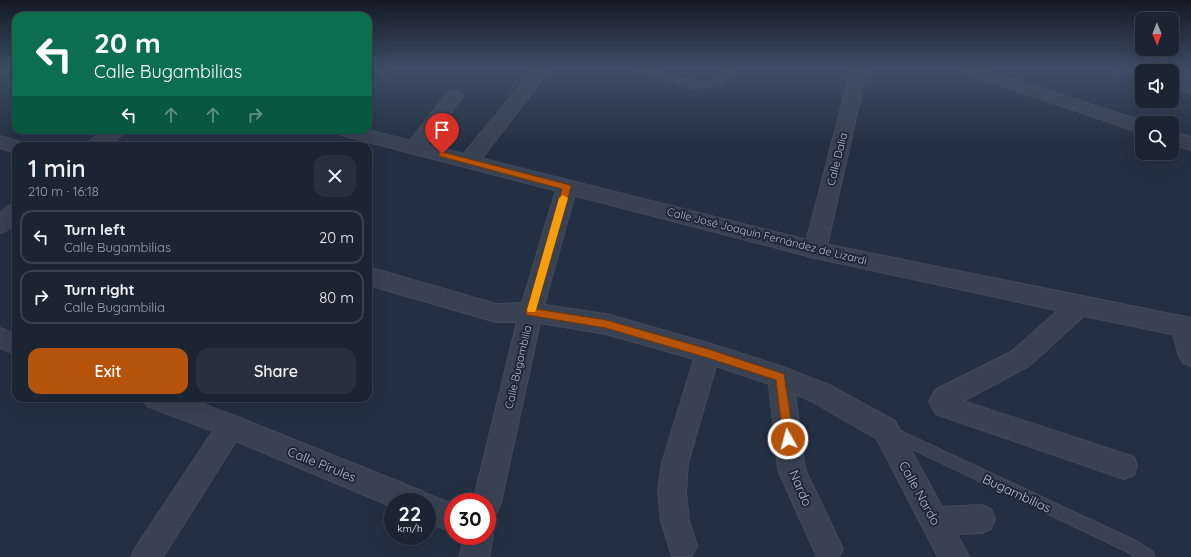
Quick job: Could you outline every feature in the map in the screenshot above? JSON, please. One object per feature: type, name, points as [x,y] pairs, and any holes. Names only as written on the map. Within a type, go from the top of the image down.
[{"type":"street","points":[[469,161],[521,95]]},
{"type":"street","name":"Calle Dalia","points":[[815,250],[852,95]]},
{"type":"street","points":[[1047,95],[1135,125]]},
{"type":"street","points":[[415,147],[454,96]]},
{"type":"street","points":[[101,142],[111,134]]},
{"type":"street","name":"Calle José Joaquín Fernández de Lizardi","points":[[361,134],[815,250],[1079,306],[1187,327]]},
{"type":"street","points":[[1179,140],[1191,144]]},
{"type":"street","name":"Calle Bugambilia","points":[[488,493],[531,312],[567,187]]},
{"type":"street","points":[[372,277],[496,313],[531,312],[606,324],[708,353],[780,377],[820,393],[886,430]]},
{"type":"street","points":[[1079,306],[1020,359],[944,398],[942,402],[945,406],[1124,466]]},
{"type":"street","points":[[1187,327],[1191,356]]},
{"type":"street","points":[[0,338],[12,342]]},
{"type":"street","points":[[682,546],[675,521],[672,492],[675,463],[708,353]]},
{"type":"street","name":"Nardo","points":[[780,377],[792,470],[828,549]]},
{"type":"street","name":"Calle Pirules","points":[[167,402],[231,426],[392,493]]},
{"type":"street","points":[[146,557],[231,426]]},
{"type":"street","name":"Calle Nardo","points":[[886,430],[954,557]]},
{"type":"street","points":[[935,521],[981,519]]},
{"type":"street","points":[[474,557],[477,545]]},
{"type":"lane","name":"Bugambilias","points":[[886,430],[1133,547],[1148,557]]},
{"type":"slow traffic","points":[[531,310],[563,198]]},
{"type":"route","points":[[442,154],[567,187],[531,312],[606,324],[708,353],[780,377],[788,439]]}]
